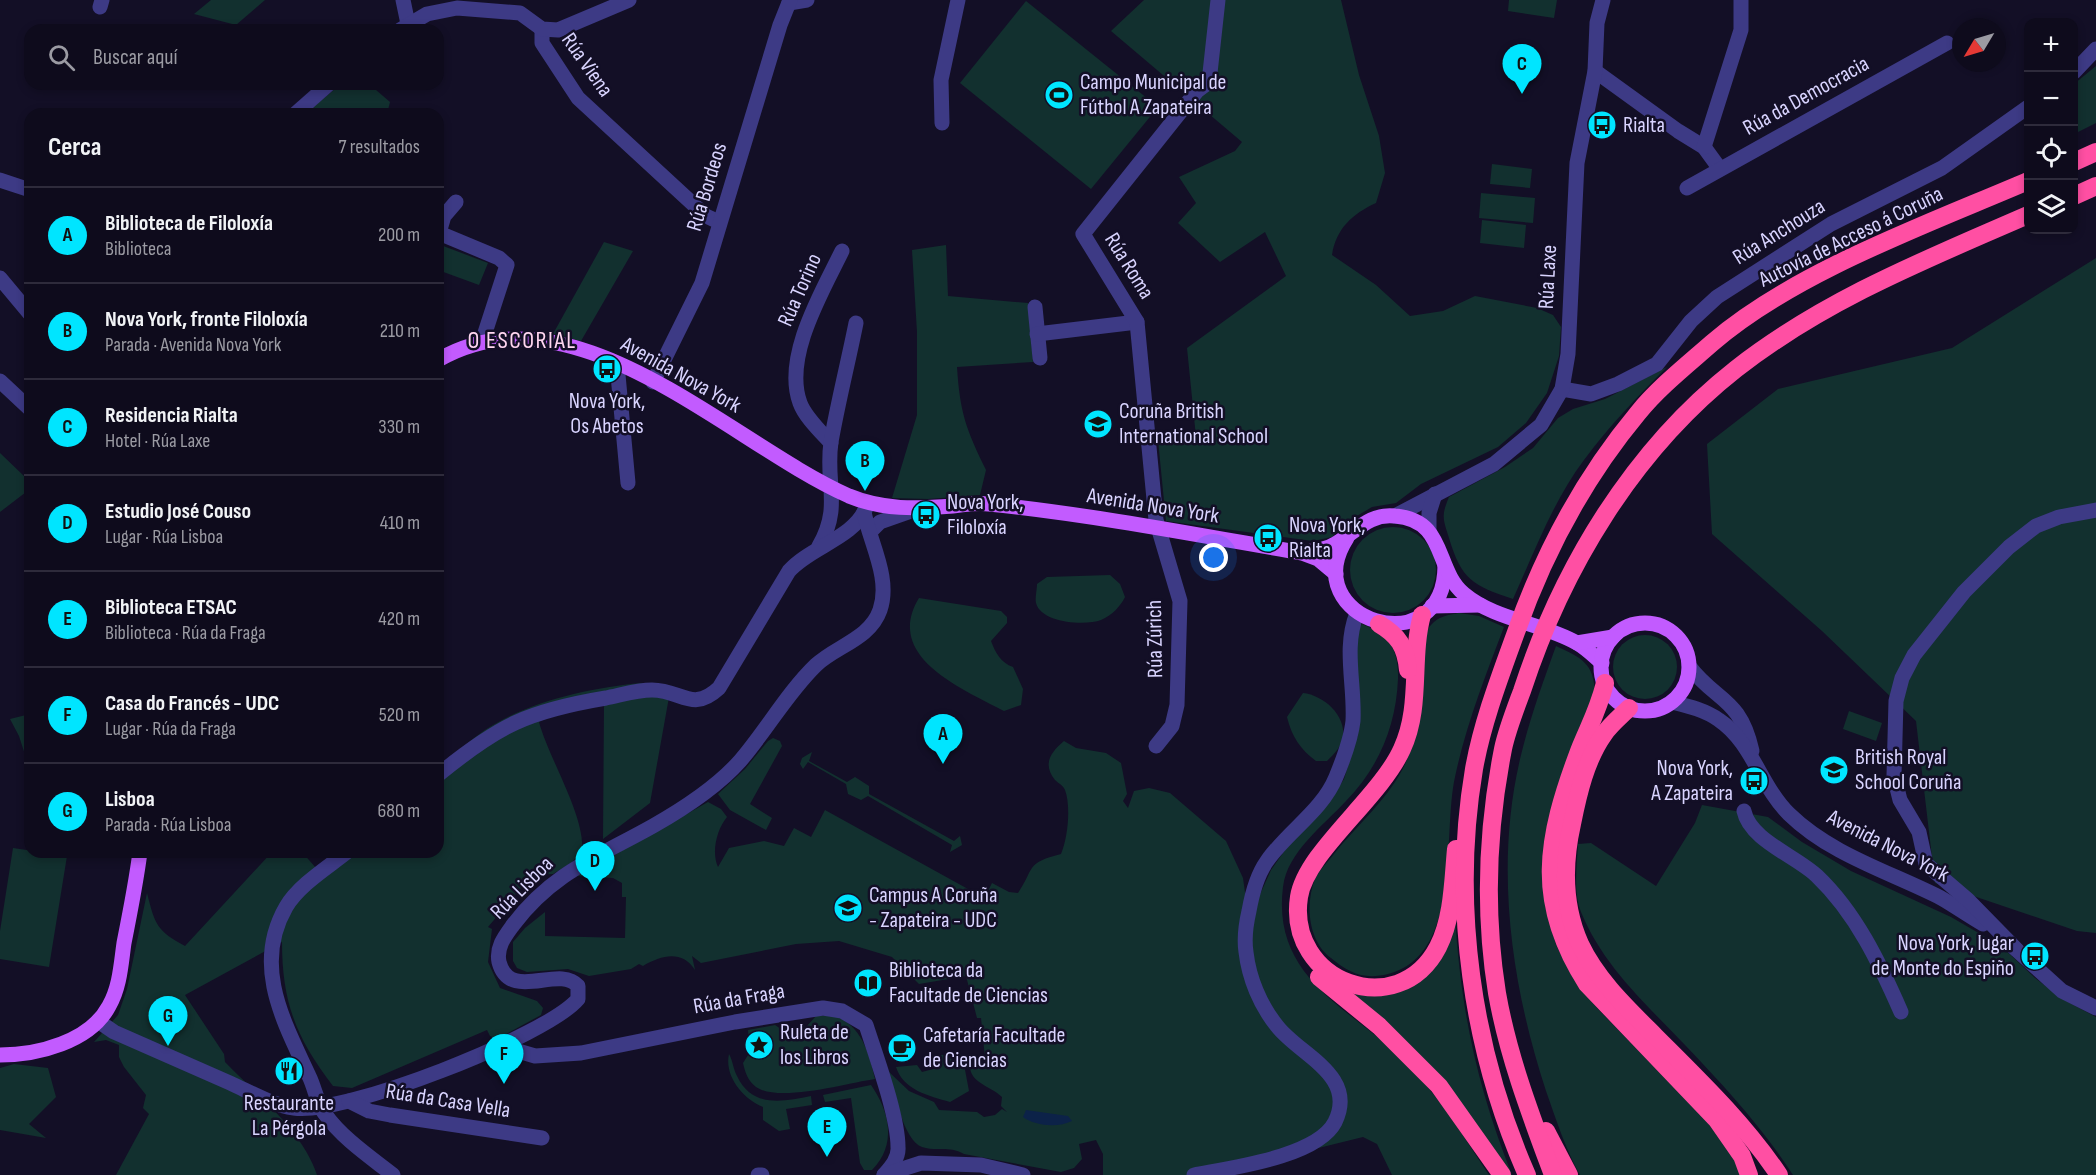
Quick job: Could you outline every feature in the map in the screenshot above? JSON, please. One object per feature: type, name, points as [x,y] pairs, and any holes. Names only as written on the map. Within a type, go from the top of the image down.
[{"type":"highway","points":[[2078,160],[2096,152]]},
{"type":"highway","name":"Autovía de Acceso á Coruña","points":[[1527,1175],[1499,1102],[1478,1022],[1469,958],[1466,863],[1474,769],[1492,697],[1527,600],[1566,519],[1581,492],[1639,412],[1713,342],[1801,284],[1901,236],[2024,183]]},
{"type":"highway","points":[[2078,194],[2096,186]]},
{"type":"highway","points":[[1552,1175],[1527,1106],[1497,995],[1488,888],[1491,833],[1503,747],[1553,605],[1581,551],[1641,464],[1692,409],[1735,370],[1814,315],[1869,285],[2024,217]]},
{"type":"highway","points":[[1427,610],[1415,644],[1414,702],[1402,749],[1380,787],[1311,867],[1299,896],[1298,912],[1306,945],[1315,960],[1327,973],[1342,982],[1377,987],[1395,984],[1427,962],[1438,947],[1445,928],[1453,883],[1464,773],[1480,719],[1492,697]]},
{"type":"highway","points":[[1379,624],[1393,632],[1407,656],[1408,691],[1400,731],[1383,768],[1302,864],[1290,896],[1293,933],[1309,966],[1326,984],[1379,1026],[1439,1086],[1502,1175]]},
{"type":"highway","points":[[1605,682],[1598,710],[1580,749],[1557,823],[1550,877],[1556,923],[1575,965],[1587,984],[1717,1120],[1742,1156],[1749,1175]]},
{"type":"highway","points":[[1629,708],[1604,734],[1590,761],[1578,795],[1566,861],[1566,884],[1572,920],[1580,945],[1605,984],[1730,1112],[1760,1146],[1779,1175]]},
{"type":"highway","points":[[1527,1106],[1549,1134],[1569,1175]]},
{"type":"main road","name":"Avenida Nova York","points":[[444,358],[482,342],[542,340],[584,350],[653,382],[831,486],[865,502],[889,508],[917,509],[986,503],[1158,528],[1302,553]]},
{"type":"main road","points":[[1302,553],[1320,551],[1370,520],[1395,516],[1419,524],[1437,541],[1454,584],[1480,605],[1577,643],[1602,663]]},
{"type":"main road","points":[[1349,535],[1339,553],[1336,574],[1346,602],[1357,613],[1379,624],[1408,622],[1427,610],[1440,593],[1445,563]]},
{"type":"main road","points":[[1302,553],[1318,559],[1336,574]]},
{"type":"main road","points":[[1427,610],[1480,605]]},
{"type":"main road","points":[[1577,643],[1613,638],[1628,627],[1639,623],[1664,627],[1682,642],[1689,666],[1685,685],[1672,702],[1652,710],[1629,708],[1610,693],[1605,682],[1602,663],[1613,638]]},
{"type":"main road","points":[[0,1055],[32,1053],[64,1043],[98,1021],[110,1005],[119,978],[139,858]]},
{"type":"street","points":[[403,0],[404,24]]},
{"type":"street","points":[[542,29],[558,30],[629,0]]},
{"type":"street","points":[[790,2],[807,0]]},
{"type":"street","points":[[942,123],[940,80],[955,24],[958,0]]},
{"type":"street","name":"Rúa Roma","points":[[1158,528],[1137,322],[1083,234],[1197,90],[1209,82],[1218,0]]},
{"type":"street","name":"Rúa Laxe","points":[[1395,516],[1494,464],[1518,446],[1541,425],[1562,390],[1568,354],[1578,163],[1595,71],[1597,23],[1603,0]]},
{"type":"street","name":"Rúa Bordeos","points":[[653,382],[702,283],[780,25],[790,2]]},
{"type":"street","points":[[1704,147],[1741,30],[1746,2]]},
{"type":"street","name":"Rúa Viena","points":[[409,24],[427,14],[457,8],[482,8],[520,13],[542,29],[542,43],[587,108],[706,216],[719,222]]},
{"type":"street","name":"Rúa da Democracia","points":[[1688,188],[1947,43]]},
{"type":"street","points":[[2078,67],[2096,49]]},
{"type":"street","points":[[1595,71],[1704,147],[1720,170]]},
{"type":"street","points":[[302,108],[322,90]]},
{"type":"street","name":"Rúa Anchouza","points":[[1562,390],[1591,394],[1618,384],[1657,364],[1691,321],[1717,297],[1831,224],[1942,168],[2024,110]]},
{"type":"street","points":[[0,180],[24,188]]},
{"type":"street","points":[[444,216],[456,202]]},
{"type":"street","points":[[444,235],[499,258],[507,265],[482,342]]},
{"type":"street","name":"Rúa Torino","points":[[831,443],[800,405],[796,385],[804,331],[842,251]]},
{"type":"street","points":[[0,278],[24,307]]},
{"type":"street","points":[[1035,307],[1040,358]]},
{"type":"street","points":[[1037,334],[1137,322]]},
{"type":"street","points":[[819,546],[833,506],[831,443],[856,323]]},
{"type":"street","points":[[617,364],[628,483]]},
{"type":"street","points":[[0,381],[24,403]]},
{"type":"street","points":[[1429,532],[1429,513],[1435,494]]},
{"type":"street","name":"Avenida Nova York","points":[[864,512],[869,507],[889,508]]},
{"type":"street","points":[[870,532],[880,522],[917,509]]},
{"type":"street","name":"Avenida Nova York","points":[[2096,510],[2059,517],[2036,526],[2008,548],[1964,592],[1914,655],[1902,678],[1893,724],[1894,776],[1900,800],[1919,832],[1926,864],[1968,900],[2017,950],[2062,991],[2096,1008]]},
{"type":"street","points":[[444,770],[478,742],[531,715],[584,701],[651,690],[673,693],[696,702],[708,698],[719,688],[789,571],[819,546],[854,526],[864,512]]},
{"type":"street","name":"Rúa Lisboa","points":[[98,1021],[114,1032],[279,1104],[296,1109],[349,1101],[419,1078],[509,1044],[548,1023],[575,1003],[580,994],[578,986],[571,981],[528,983],[514,980],[504,971],[499,961],[502,941],[524,913],[561,876],[595,855],[661,821],[724,777],[755,743],[815,666],[868,629],[881,608],[883,593],[880,569],[864,512]]},
{"type":"street","name":"Rúa Zúrich","points":[[1156,746],[1172,726],[1177,705],[1180,654],[1180,601],[1158,528]]},
{"type":"street","points":[[1194,1175],[1228,1172],[1311,1144],[1323,1137],[1335,1123],[1340,1107],[1336,1086],[1329,1071],[1284,1034],[1263,1006],[1252,978],[1245,950],[1252,897],[1266,862],[1320,804],[1335,779],[1348,745],[1353,721],[1349,635],[1357,613]]},
{"type":"street","name":"Avenida Nova York","points":[[1689,666],[1695,674],[1734,706],[1744,726],[1755,766]]},
{"type":"street","name":"Avenida Nova York","points":[[1672,702],[1703,711],[1719,720],[1740,741],[1774,797],[1789,814],[1809,830],[1863,862],[1942,898],[1988,927],[2017,950]]},
{"type":"street","points":[[1744,811],[1746,822],[1764,839],[1790,855],[1818,877],[1851,919],[1873,949],[1901,1012]]},
{"type":"street","points":[[340,858],[296,894],[286,907],[271,947],[273,984],[279,1013],[314,1086],[320,1107],[353,1143],[393,1175]]},
{"type":"street","name":"Rúa da Fraga","points":[[509,1044],[530,1056],[581,1053],[780,1014],[823,1008],[842,1011],[866,1025],[897,1140]]},
{"type":"street","name":"Rúa da Casa Vella","points":[[349,1101],[369,1111],[542,1138]]},
{"type":"street","points":[[897,1140],[921,1163]]},
{"type":"street","points":[[873,1175],[887,1162],[897,1140]]},
{"type":"street","points":[[884,1175],[894,1163],[897,1140]]},
{"type":"street","points":[[884,1175],[921,1163],[981,1165],[1023,1175]]},
{"type":"green space","points":[[211,0],[265,0],[237,24],[194,14]]},
{"type":"green space","points":[[1144,0],[1341,0],[1359,75],[1379,136],[1385,173],[1376,203],[1346,223],[1337,237],[1332,255],[1376,285],[1410,316],[1443,311],[1475,296],[1537,308],[1553,315],[1561,327],[1559,356],[1547,393],[1526,423],[1498,447],[1421,484],[1396,503],[1372,507],[1345,523],[1332,537],[1313,541],[1166,521],[1158,440],[1196,437],[1187,348],[1286,276],[1265,232],[1220,262],[1178,223],[1196,203],[1179,177],[1235,151],[1242,142],[1111,31]]},
{"type":"green space","points":[[1509,0],[1557,0],[1554,18],[1508,11]]},
{"type":"green space","name":"Campo Municipal de Fútbol A Zapateira","points":[[1026,1],[1158,107],[1091,189],[960,83]]},
{"type":"green space","points":[[2096,66],[2096,123],[2078,132],[2078,126],[2078,81]]},
{"type":"green space","points":[[334,90],[376,90],[390,102],[388,108],[312,108]]},
{"type":"green space","points":[[1492,164],[1532,169],[1530,188],[1490,184]]},
{"type":"green space","points":[[1481,193],[1535,198],[1533,223],[1479,218]]},
{"type":"green space","points":[[1482,220],[1526,225],[1524,248],[1480,243]]},
{"type":"green space","points":[[604,242],[633,251],[581,341],[553,334]]},
{"type":"green space","points":[[946,245],[948,296],[1028,303],[1033,362],[957,367],[965,420],[986,470],[980,495],[928,499],[892,498],[917,415],[917,332],[912,250]]},
{"type":"green space","points":[[444,246],[488,263],[479,285],[444,272]]},
{"type":"green space","points":[[2096,258],[2096,933],[2077,931],[1935,883],[1916,721],[1822,631],[1712,534],[1707,444],[1778,389],[1952,348]]},
{"type":"green space","points":[[1667,367],[1614,423],[1573,476],[1545,528],[1513,599],[1488,590],[1470,579],[1458,563],[1445,526],[1444,513],[1449,497],[1505,467],[1533,448],[1558,418],[1573,409],[1605,399]]},
{"type":"green space","points":[[0,453],[24,476],[24,494],[0,512]]},
{"type":"green space","points":[[1385,527],[1401,527],[1424,539],[1433,553],[1436,570],[1433,587],[1424,601],[1401,613],[1385,613],[1369,606],[1357,594],[1350,578],[1350,562],[1357,546],[1369,534]]},
{"type":"green space","points":[[1110,575],[1120,584],[1125,597],[1109,616],[1101,620],[1075,623],[1055,619],[1040,610],[1036,603],[1037,584],[1047,577]]},
{"type":"green space","points":[[919,598],[1001,611],[1007,617],[1007,623],[991,641],[999,657],[1013,667],[1023,689],[1021,705],[1004,711],[950,681],[919,654],[911,637],[911,619]]},
{"type":"green space","points":[[1459,613],[1479,616],[1504,627],[1470,720],[1459,758],[1451,801],[1445,890],[1439,919],[1428,943],[1412,962],[1388,974],[1364,976],[1344,968],[1323,951],[1317,942],[1311,921],[1312,889],[1321,869],[1379,803],[1407,760],[1414,732],[1420,663],[1426,634],[1437,620]]},
{"type":"green space","points":[[1362,624],[1386,638],[1397,659],[1398,679],[1394,713],[1384,745],[1368,774],[1291,862],[1283,887],[1283,920],[1291,948],[1305,972],[1323,992],[1391,1048],[1423,1081],[1489,1175],[1392,1175],[1377,1144],[1363,1137],[1210,1175],[1103,1175],[1103,1154],[1096,1140],[1079,1144],[1082,1159],[1074,1168],[1061,1172],[953,1150],[922,1147],[915,1143],[904,1125],[888,1071],[909,1091],[934,1102],[939,1110],[977,1112],[984,1117],[995,1115],[1002,1109],[1007,1112],[1001,1106],[1002,1097],[978,1082],[971,1072],[972,1057],[985,1058],[981,1018],[977,1018],[966,976],[919,984],[892,957],[839,941],[796,944],[701,963],[692,956],[695,970],[684,959],[671,956],[657,959],[643,966],[639,964],[631,969],[589,976],[568,969],[527,972],[517,968],[513,961],[513,942],[525,928],[545,912],[545,936],[625,938],[626,897],[622,897],[622,883],[613,878],[577,876],[708,802],[721,809],[727,817],[716,841],[715,855],[718,867],[729,848],[764,841],[784,846],[794,828],[811,837],[825,810],[977,894],[986,895],[992,883],[1009,892],[1018,893],[1036,864],[1041,860],[1061,854],[1068,822],[1068,804],[1064,788],[1051,774],[1049,764],[1055,749],[1064,741],[1076,748],[1106,753],[1121,763],[1127,794],[1123,801],[1128,808],[1134,791],[1149,788],[1170,793],[1226,841],[1243,878],[1251,936],[1257,901],[1271,870],[1297,833],[1328,804],[1344,779],[1358,734],[1355,633]]},
{"type":"green space","points":[[1645,635],[1657,637],[1668,644],[1675,655],[1677,667],[1675,679],[1668,690],[1657,697],[1645,699],[1633,697],[1622,690],[1615,679],[1613,667],[1615,655],[1622,644],[1633,637]]},
{"type":"green space","points":[[1556,646],[1585,663],[1592,675],[1595,694],[1545,906],[1556,945],[1574,980],[1597,1008],[1720,1135],[1735,1158],[1742,1175],[1580,1175],[1553,1112],[1524,1009],[1510,924],[1508,882],[1513,797],[1521,755]]},
{"type":"green space","points":[[641,683],[671,686],[650,803],[603,839],[604,705],[563,710],[539,722],[573,805],[582,838],[582,852],[571,863],[553,874],[537,875],[521,888],[488,927],[492,929],[488,962],[500,988],[537,1001],[543,1008],[541,1015],[497,1039],[490,1036],[487,1030],[352,1088],[333,1086],[309,1052],[294,1018],[285,983],[282,942],[185,995],[224,1054],[225,1062],[290,1128],[301,1143],[317,1175],[116,1175],[149,1114],[143,1108],[146,1095],[124,1067],[119,1057],[119,1045],[106,1040],[94,1042],[118,1015],[127,989],[147,893],[158,926],[168,936],[185,946],[266,858],[307,858],[316,868],[328,858],[444,858],[444,763],[485,730],[502,720],[540,704],[601,688]]},
{"type":"green space","points":[[1303,693],[1325,702],[1341,721],[1342,741],[1327,761],[1316,761],[1305,752],[1294,737],[1289,724],[1287,717]]},
{"type":"green space","points":[[1849,711],[1882,723],[1876,741],[1843,729]]},
{"type":"green space","points":[[24,716],[24,751],[19,736],[10,719]]},
{"type":"green space","points":[[773,738],[780,741],[782,746],[750,804],[772,818],[766,830],[730,810],[718,794]]},
{"type":"green space","points":[[812,752],[809,761],[847,782],[855,777],[869,786],[869,794],[954,841],[960,836],[962,845],[950,852],[952,845],[868,796],[861,800],[848,794],[846,784],[808,762],[803,769],[800,764],[802,758]]},
{"type":"green space","points":[[1702,805],[1768,817],[1802,842],[1851,871],[1951,917],[2001,946],[2035,978],[2064,1000],[2096,1017],[2096,1175],[1793,1175],[1742,1107],[1613,967],[1590,932],[1577,896],[1578,844],[1591,843],[1656,886],[1695,823]]},
{"type":"green space","points":[[13,848],[24,850],[24,858],[67,858],[49,967],[0,959],[0,931]]},
{"type":"green space","points":[[1455,916],[1466,1017],[1489,1110],[1512,1175],[1509,1175],[1339,989],[1357,994],[1397,991]]},
{"type":"green space","points":[[816,1016],[838,1017],[854,1029],[868,1053],[875,1079],[796,1093],[767,1091],[753,1085],[743,1063],[750,1052],[748,1030],[775,1025],[781,1029],[807,1026]]},
{"type":"green space","points":[[729,1054],[743,1086],[759,1098],[779,1101],[811,1096],[812,1105],[786,1109],[790,1129],[779,1131],[763,1120],[763,1107],[742,1093],[737,1086],[729,1070]]},
{"type":"green space","points":[[962,1054],[969,1091],[950,1102],[911,1087],[899,1075],[896,1067],[917,1065],[922,1072],[937,1068],[936,1061],[940,1055]]},
{"type":"green space","points":[[14,1064],[48,1068],[56,1097],[29,1124],[46,1138],[0,1130],[0,1068]]},
{"type":"green space","points":[[871,1085],[883,1106],[888,1139],[880,1160],[872,1170],[864,1170],[860,1163],[851,1098],[825,1102],[823,1095]]},
{"type":"water","points":[[1026,1110],[1068,1116],[1072,1121],[1060,1125],[1040,1124],[1023,1117]]},
{"type":"place","name":"Residencia Rialta","points":[[1522,94]]},
{"type":"place","name":"Campo Municipal de Fútbol A Zapateira","points":[[1059,95]]},
{"type":"place","name":"Rialta","points":[[1602,125]]},
{"type":"place","name":"Nova York, Os Abetos","points":[[607,369]]},
{"type":"place","name":"Coruña British International School","points":[[1098,424]]},
{"type":"place","name":"Nova York, fronte Filoloxía","points":[[865,491]]},
{"type":"place","name":"Nova York, Filoloxía","points":[[926,515]]},
{"type":"place","name":"Nova York, Rialta","points":[[1268,538]]},
{"type":"place","name":"Biblioteca de Filoloxía","points":[[943,764]]},
{"type":"place","name":"British Royal School Coruña","points":[[1834,770]]},
{"type":"place","name":"Nova York, A Zapateira","points":[[1754,781]]},
{"type":"place","name":"Estudio José Couso","points":[[595,891]]},
{"type":"place","name":"Campus A Coruña - Zapateira - UDC","points":[[848,908]]},
{"type":"place","name":"Nova York, lugar de Monte do Espiño","points":[[2035,956]]},
{"type":"place","name":"Biblioteca da Facultade de Ciencias","points":[[868,983]]},
{"type":"place","name":"Ruleta de los Libros","points":[[759,1045]]},
{"type":"place","name":"Lisboa","points":[[168,1046]]},
{"type":"place","name":"Cafetaría Facultade de Ciencias","points":[[902,1048]]},
{"type":"place","name":"Restaurante La Pérgola","points":[[289,1071]]},
{"type":"place","name":"Casa do Francés - UDC","points":[[504,1084]]},
{"type":"place","name":"Biblioteca ETSAC","points":[[827,1157]]},
{"type":"district","name":"O ESCORIAL","points":[[522,340]]}]
